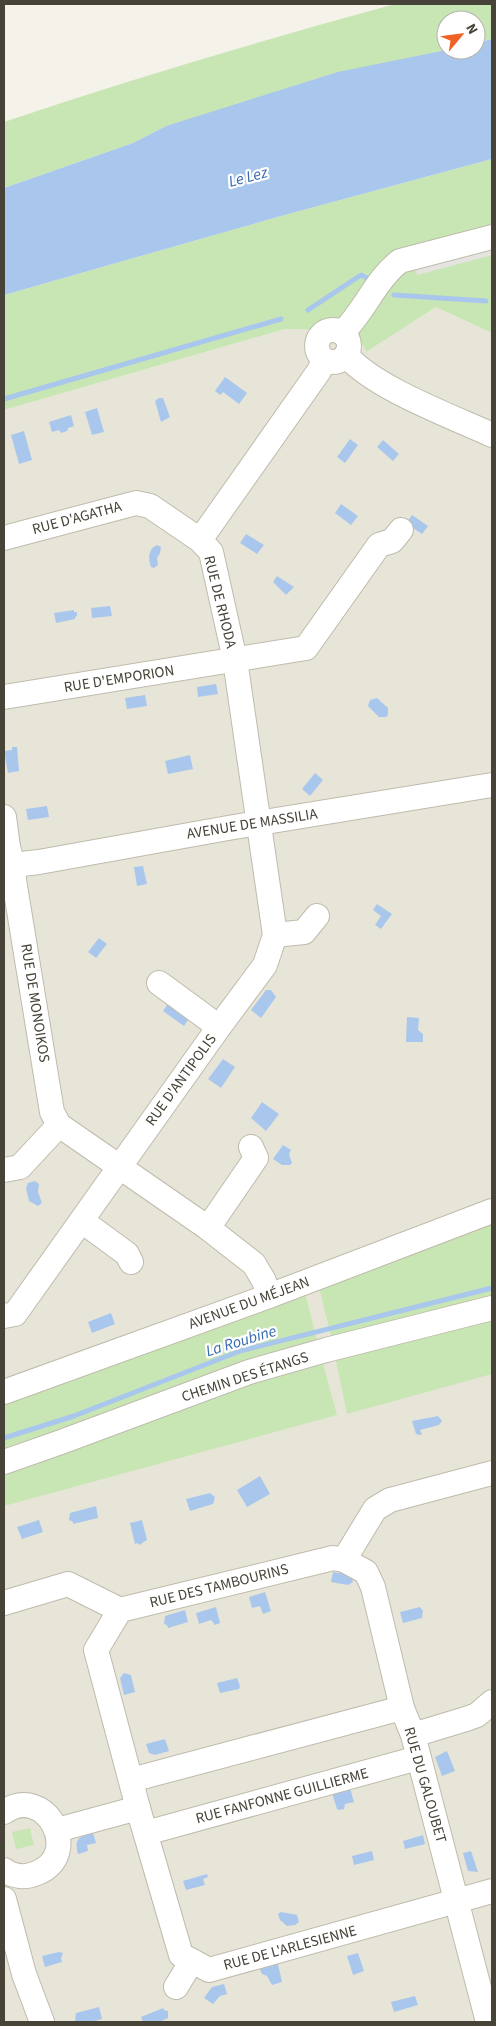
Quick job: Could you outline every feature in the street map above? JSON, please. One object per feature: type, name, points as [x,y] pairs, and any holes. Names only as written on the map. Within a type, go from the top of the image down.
[{"type":"street","name":"RUE DE RHODA","points":[[258,823],[234,660],[211,552],[200,540],[319,371],[337,349],[391,268],[400,261],[492,237]]},
{"type":"street","points":[[337,349],[355,366],[393,390],[492,435]]},
{"type":"street","name":"RUE D'AGATHA","points":[[4,538],[136,502],[150,506],[200,540]]},
{"type":"street","name":"RUE D'EMPORION","points":[[4,697],[306,648],[380,545],[392,541],[401,530]]},
{"type":"street","name":"AVENUE DE MASSILIA","points":[[8,864],[39,862],[258,823],[492,785]]},
{"type":"street","name":"RUE DE MONOIKOS","points":[[4,817],[8,864],[52,1112],[59,1125]]},
{"type":"street","name":"RUE D'ANTIPOLIS","points":[[4,1316],[15,1314],[219,1027],[266,965],[274,935],[258,823]]},
{"type":"street","points":[[274,935],[304,932],[317,916]]},
{"type":"street","points":[[159,983],[219,1027]]},
{"type":"street","points":[[4,1170],[20,1167],[59,1125],[120,1165],[208,1228],[254,1264],[264,1280],[269,1296]]},
{"type":"street","points":[[208,1228],[256,1158],[251,1147]]},
{"type":"street","name":"AVENUE DU MÉJEAN","points":[[4,1392],[269,1296],[492,1211]]},
{"type":"street","points":[[82,1221],[127,1254],[131,1262]]},
{"type":"street","name":"CHEMIN DES ÉTANGS","points":[[4,1462],[249,1372],[326,1350],[492,1308]]},
{"type":"street","points":[[344,1560],[375,1509],[390,1500],[492,1473]]},
{"type":"street","name":"RUE DES TAMBOURINS","points":[[120,1610],[333,1558],[344,1560]]},
{"type":"street","name":"RUE DU GALOUBET","points":[[344,1560],[366,1572],[373,1587],[402,1708],[413,1735],[488,2022]]},
{"type":"street","points":[[4,1603],[68,1584],[120,1610],[96,1650],[138,1808],[181,1955],[192,1962],[176,1987]]},
{"type":"street","points":[[413,1735],[478,1715],[492,1702]]},
{"type":"street","points":[[132,1780],[402,1708]]},
{"type":"street","name":"RUE FANFONNE GUILLIERME","points":[[146,1833],[418,1758]]},
{"type":"street","points":[[4,1812],[20,1806],[32,1806],[43,1811],[52,1820],[57,1830],[58,1848],[51,1864],[42,1871],[31,1876],[5,1879]]},
{"type":"street","points":[[57,1830],[138,1808]]},
{"type":"street","name":"RUE DE L'ARLESIENNE","points":[[192,1962],[209,1970],[492,1891]]},
{"type":"street","points":[[4,1899],[24,1974],[42,2022]]},
{"type":"shaded area","points":[[492,241],[492,255],[417,275],[413,261]]},
{"type":"shaded area","points":[[436,307],[492,333],[492,2022],[4,2022],[4,410],[285,329],[356,330],[366,352]]},
{"type":"green space","points":[[395,4],[492,4],[492,39],[486,40],[486,10],[436,10],[436,52],[166,126],[133,143],[4,188],[4,122],[101,90],[297,31]]},
{"type":"green space","points":[[492,159],[492,333],[436,307],[366,352],[356,330],[285,329],[4,410],[4,295],[281,216]]},
{"type":"green space","points":[[492,1223],[492,1300],[332,1340],[319,1287]]},
{"type":"green space","points":[[305,1293],[318,1344],[4,1455],[4,1404]]},
{"type":"green space","points":[[492,1315],[492,1374],[347,1414],[335,1356]]},
{"type":"green space","points":[[322,1360],[337,1415],[4,1506],[4,1471],[293,1368]]},
{"type":"green space","points":[[30,1828],[34,1845],[16,1849],[12,1832]]},
{"type":"water","name":"Le Lez","points":[[492,39],[492,159],[281,216],[4,295],[4,188],[133,143],[166,126],[338,72],[436,52],[436,60],[486,60],[486,40]]},
{"type":"water","points":[[225,377],[247,393],[239,404],[223,392],[220,395],[215,391]]},
{"type":"water","points":[[163,398],[170,417],[161,422],[155,401]]},
{"type":"water","points":[[97,408],[104,432],[92,435],[85,412]]},
{"type":"water","points":[[71,415],[74,426],[61,433],[59,430],[52,432],[49,422]]},
{"type":"water","points":[[24,431],[32,460],[19,464],[11,435]]},
{"type":"water","points":[[350,439],[358,445],[345,463],[337,457]]},
{"type":"water","points":[[383,440],[399,454],[393,461],[377,447]]},
{"type":"water","points":[[341,504],[358,516],[351,525],[335,513]]},
{"type":"water","points":[[412,515],[428,526],[422,534],[406,523]]},
{"type":"water","points":[[246,534],[264,545],[257,554],[240,543]]},
{"type":"water","points":[[157,545],[161,547],[157,558],[158,565],[154,568],[151,567],[149,560],[152,549]]},
{"type":"water","points":[[277,576],[294,587],[286,595],[273,582]]},
{"type":"water","points":[[110,606],[112,616],[92,618],[91,608]]},
{"type":"water","points":[[74,610],[74,612],[77,612],[75,619],[56,623],[54,613]]},
{"type":"water","points":[[216,684],[218,694],[198,697],[197,687]]},
{"type":"water","points":[[145,695],[147,706],[127,709],[125,698]]},
{"type":"water","points":[[377,698],[388,708],[388,715],[386,717],[379,717],[368,706],[370,700]]},
{"type":"water","points":[[12,747],[17,747],[19,771],[8,773],[4,751],[12,750]]},
{"type":"water","points":[[190,755],[193,769],[168,774],[165,761]]},
{"type":"water","points":[[315,773],[323,780],[310,796],[302,789]]},
{"type":"water","points":[[47,806],[49,817],[28,820],[26,809]]},
{"type":"water","points":[[143,866],[147,884],[137,886],[134,867]]},
{"type":"water","points":[[377,904],[392,914],[381,929],[375,925],[381,916],[373,910]]},
{"type":"water","points":[[99,938],[107,944],[96,958],[88,952]]},
{"type":"water","points":[[266,990],[271,990],[276,997],[261,1018],[251,1010]]},
{"type":"water","points":[[169,1002],[190,1017],[184,1026],[163,1011]]},
{"type":"water","points":[[407,1017],[419,1018],[418,1030],[423,1034],[423,1042],[406,1042]]},
{"type":"water","points":[[223,1059],[235,1067],[221,1088],[208,1079]]},
{"type":"water","points":[[262,1102],[279,1114],[266,1131],[251,1118]]},
{"type":"water","points":[[283,1145],[291,1150],[289,1154],[292,1163],[290,1165],[282,1165],[273,1159]]},
{"type":"water","points":[[35,1181],[39,1184],[38,1192],[42,1203],[38,1206],[29,1201],[26,1188],[28,1183]]},
{"type":"water","points":[[111,1313],[115,1324],[92,1333],[88,1322]]},
{"type":"water","points":[[438,1416],[442,1421],[439,1425],[420,1430],[422,1434],[420,1435],[416,1434],[412,1421]]},
{"type":"water","points":[[260,1476],[270,1494],[247,1507],[237,1490]]},
{"type":"water","points":[[210,1493],[215,1497],[213,1504],[190,1511],[186,1499]]},
{"type":"water","points":[[96,1506],[98,1518],[73,1524],[69,1520],[70,1513]]},
{"type":"water","points":[[39,1520],[43,1532],[22,1539],[17,1527]]},
{"type":"water","points":[[142,1520],[147,1540],[139,1545],[138,1543],[135,1544],[130,1523]]},
{"type":"water","points":[[333,1572],[351,1575],[353,1582],[348,1585],[331,1582]]},
{"type":"water","points":[[265,1592],[271,1611],[263,1614],[260,1606],[252,1608],[249,1597]]},
{"type":"water","points":[[216,1607],[220,1623],[215,1625],[211,1620],[199,1624],[196,1613]]},
{"type":"water","points":[[420,1607],[423,1611],[422,1618],[403,1623],[400,1612]]},
{"type":"water","points":[[185,1610],[188,1622],[168,1628],[164,1624],[165,1616]]},
{"type":"water","points":[[124,1673],[131,1675],[135,1692],[124,1695],[120,1678]]},
{"type":"water","points":[[237,1678],[240,1686],[239,1689],[220,1693],[217,1683]]},
{"type":"water","points":[[165,1739],[169,1751],[155,1755],[149,1753],[146,1744]]},
{"type":"water","points":[[447,1751],[455,1771],[442,1776],[435,1757]]},
{"type":"water","points":[[350,1788],[354,1802],[345,1804],[344,1809],[337,1809],[332,1793]]},
{"type":"water","points":[[93,1833],[96,1843],[87,1845],[88,1851],[78,1854],[77,1841]]},
{"type":"water","points":[[423,1835],[425,1844],[405,1849],[403,1841]]},
{"type":"water","points":[[372,1851],[374,1860],[354,1865],[352,1856]]},
{"type":"water","points":[[471,1851],[478,1872],[468,1871],[463,1853]]},
{"type":"water","points":[[207,1874],[208,1877],[203,1879],[205,1885],[186,1890],[183,1881]]},
{"type":"water","points":[[281,1912],[297,1915],[299,1922],[295,1925],[287,1926],[280,1920],[278,1914]]},
{"type":"water","points":[[59,1952],[63,1953],[62,1962],[45,1967],[42,1956]]},
{"type":"water","points":[[358,1953],[364,1971],[353,1975],[347,1956]]},
{"type":"water","points":[[278,1964],[282,1982],[272,1985],[260,1969]]},
{"type":"water","points":[[224,1984],[227,1994],[220,1996],[213,2004],[204,1998],[212,1987]]},
{"type":"water","points":[[415,1996],[418,2005],[394,2012],[391,2002]]},
{"type":"water","points":[[99,2007],[102,2019],[90,2022],[75,2021],[76,2013]]},
{"type":"water","points":[[163,2008],[168,2011],[168,2018],[159,2022],[143,2022],[141,2017]]},
{"type":"waterway","points":[[308,310],[361,275],[367,278]]},
{"type":"waterway","points":[[394,295],[486,301]]},
{"type":"waterway","points":[[4,399],[281,319]]},
{"type":"waterway","name":"La Roubine","points":[[4,1438],[74,1416],[240,1351],[492,1288]]}]
